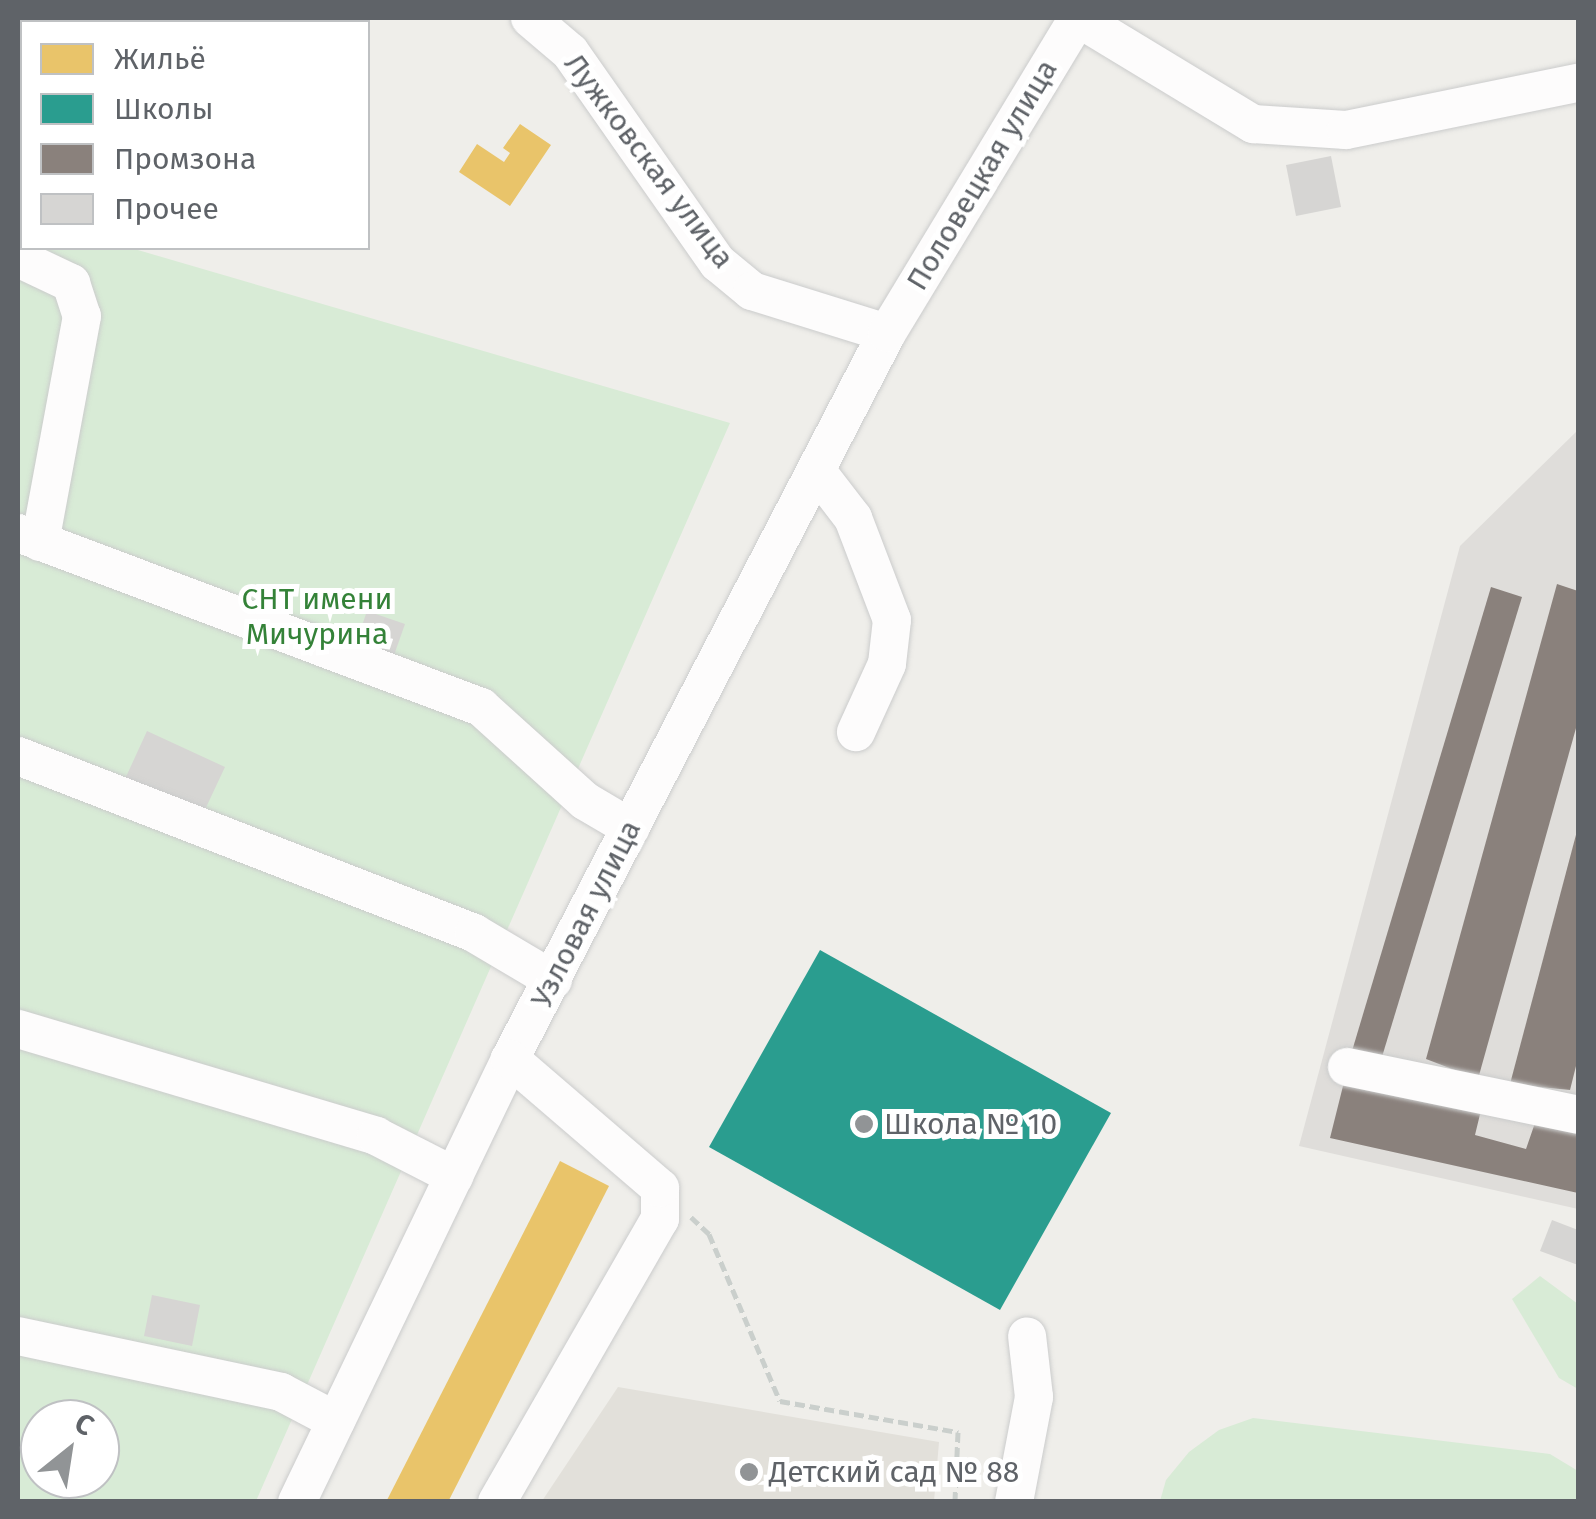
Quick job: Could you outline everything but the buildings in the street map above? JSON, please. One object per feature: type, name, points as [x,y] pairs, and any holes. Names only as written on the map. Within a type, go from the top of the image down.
[{"type":"street","name":"Лужковская улица","points":[[530,18],[570,52],[718,263],[752,291],[887,333]]},
{"type":"street","name":"Половецкая улица","points":[[887,333],[1078,18]]},
{"type":"street","points":[[1078,18],[1253,124],[1346,130],[1578,83]]},
{"type":"street","points":[[18,258],[70,283],[82,316],[29,537],[481,708],[585,801],[631,828]]},
{"type":"street","name":"Узловая улица","points":[[297,1502],[510,1059],[887,333]]},
{"type":"street","points":[[816,470],[853,518],[892,620],[888,664],[856,732]]},
{"type":"street","points":[[18,756],[474,933],[553,980]]},
{"type":"street","points":[[18,1029],[342,1124],[454,1176]]},
{"type":"street","points":[[497,1502],[660,1220],[660,1188],[510,1059]]},
{"type":"street","points":[[1347,1067],[1578,1115]]},
{"type":"street","points":[[18,1336],[281,1392],[336,1421]]},
{"type":"street","points":[[1014,1502],[1034,1397],[1027,1336]]},
{"type":"path","points":[[660,1188],[709,1234],[780,1400],[958,1432],[956,1502]]},
{"type":"shaded area","points":[[1578,430],[1578,1209],[1299,1146],[1460,546]]},
{"type":"shaded area","name":"Детский сад № 88","points":[[618,1387],[939,1442],[934,1501],[542,1501]]},
{"type":"green space","name":"СНТ имени Мичурина","points":[[18,18],[34,20],[20,20],[20,250],[138,250],[730,423],[256,1501],[18,1501]]},
{"type":"green space","points":[[1540,1276],[1578,1304],[1578,1389],[1559,1378],[1512,1299]]},
{"type":"green space","points":[[1253,1418],[1550,1454],[1578,1471],[1578,1501],[1160,1501],[1166,1480],[1189,1452],[1219,1430]]},
{"type":"place","name":"Школа № 10","points":[[864,1124]]},
{"type":"place","name":"Детский сад № 88","points":[[749,1472]]}]
